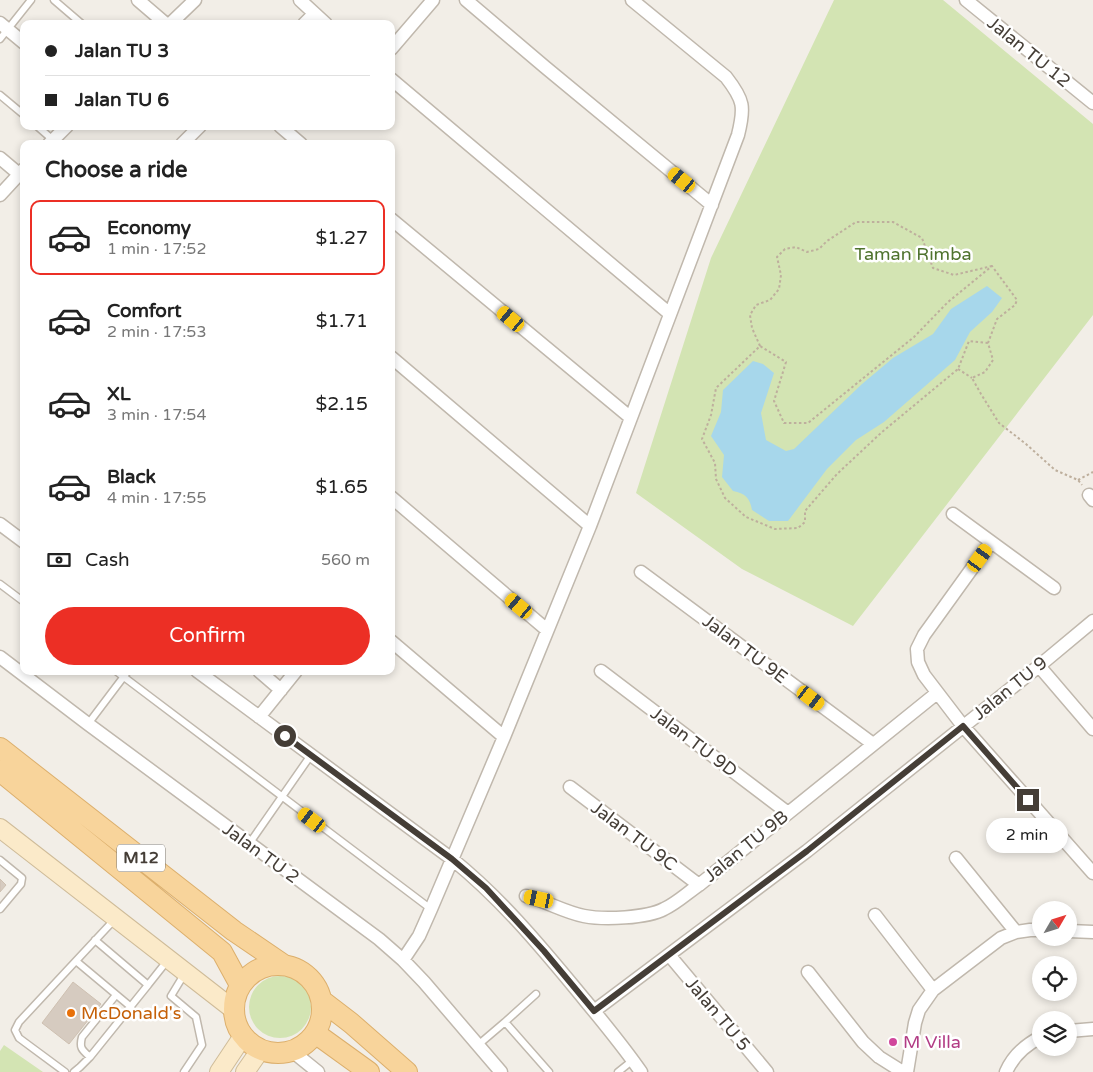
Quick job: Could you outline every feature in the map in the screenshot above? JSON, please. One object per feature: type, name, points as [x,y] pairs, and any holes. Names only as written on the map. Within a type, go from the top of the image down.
[{"type":"main road","name":"M12","points":[[0,748],[234,931],[284,965],[297,969],[308,977],[316,987],[321,1000],[351,1023],[406,1072]]},
{"type":"main road","name":"M12","points":[[0,771],[222,952],[240,985]]},
{"type":"main road","points":[[284,965],[259,968],[240,985],[235,997],[236,1024],[243,1036],[251,1044],[261,1050],[276,1053],[292,1051],[305,1044],[315,1033],[320,1022],[321,1000]]},
{"type":"main road","points":[[315,1033],[369,1072]]},
{"type":"street","points":[[138,0],[161,20]]},
{"type":"street","points":[[174,20],[194,0]]},
{"type":"street","points":[[300,0],[321,20]]},
{"type":"street","points":[[395,44],[433,0]]},
{"type":"street","points":[[466,0],[712,205]]},
{"type":"street","points":[[403,960],[419,936],[431,909],[590,526],[712,205],[742,119],[742,104],[736,90],[726,77],[632,0]]},
{"type":"street","name":"Jalan TU 12","points":[[966,0],[1093,103]]},
{"type":"street","points":[[308,20],[314,14]]},
{"type":"street","points":[[3,30],[20,41]]},
{"type":"street","points":[[395,82],[670,314]]},
{"type":"street","points":[[53,140],[63,130]]},
{"type":"street","points":[[186,140],[196,130]]},
{"type":"street","points":[[285,130],[296,140]]},
{"type":"street","points":[[0,158],[20,170]]},
{"type":"street","points":[[0,195],[20,172]]},
{"type":"street","points":[[395,222],[631,418]]},
{"type":"street","points":[[395,360],[590,526]]},
{"type":"street","points":[[395,501],[548,630]]},
{"type":"street","points":[[953,514],[1054,588]]},
{"type":"street","points":[[0,524],[20,539]]},
{"type":"street","points":[[991,542],[924,635],[917,649],[918,662],[924,675],[963,726],[1093,873]]},
{"type":"street","name":"Jalan TU 9E","points":[[641,572],[873,744]]},
{"type":"street","name":"Jalan TU 9","points":[[594,1011],[670,956],[807,851],[1093,621]]},
{"type":"street","points":[[395,645],[504,737]]},
{"type":"street","name":"Jalan TU 2","points":[[0,658],[20,673]]},
{"type":"street","points":[[1039,666],[1093,729]]},
{"type":"street","name":"Jalan TU 9D","points":[[601,671],[788,813]]},
{"type":"street","name":"Jalan TU 2","points":[[23,675],[379,939],[424,982],[501,1072]]},
{"type":"street","points":[[202,675],[452,859],[486,888],[544,951],[641,1072]]},
{"type":"street","points":[[264,675],[281,690]]},
{"type":"street","points":[[259,717],[293,675]]},
{"type":"street","name":"Jalan TU 9B","points":[[526,896],[586,917],[612,918],[646,915],[663,910],[938,693]]},
{"type":"street","name":"Jalan TU 9C","points":[[570,787],[698,884]]},
{"type":"street","points":[[0,828],[234,1010]]},
{"type":"street","points":[[956,858],[1016,932]]},
{"type":"street","points":[[875,915],[933,990]]},
{"type":"street","points":[[907,1072],[919,1010],[933,990],[1001,938],[1016,932],[1032,930]]},
{"type":"street","points":[[1078,931],[1093,932]]},
{"type":"street","name":"Jalan TU 5","points":[[670,956],[767,1072]]},
{"type":"street","points":[[808,972],[863,1042],[879,1057],[903,1072]]},
{"type":"street","points":[[1077,1031],[1093,1030]]},
{"type":"street","points":[[219,1072],[243,1036]]},
{"type":"street","points":[[1006,1072],[1017,1055],[1032,1042]]},
{"type":"street","points":[[245,1072],[261,1050]]},
{"type":"street","points":[[292,1051],[318,1072]]},
{"type":"lane","points":[[3,30],[32,0]]},
{"type":"lane","points":[[54,0],[77,20]]},
{"type":"lane","points":[[0,95],[20,112]]},
{"type":"lane","points":[[40,130],[49,140]]},
{"type":"lane","points":[[0,584],[20,599]]},
{"type":"lane","points":[[88,724],[125,675]]},
{"type":"lane","points":[[127,675],[282,797],[431,909]]},
{"type":"lane","points":[[250,844],[311,755]]},
{"type":"lane","points":[[0,860],[22,878],[21,884],[0,909]]},
{"type":"lane","points":[[65,1072],[19,1038],[15,1030],[19,1022],[116,918]]},
{"type":"lane","points":[[95,940],[148,985]]},
{"type":"lane","points":[[74,1072],[90,1056],[169,959]]},
{"type":"lane","points":[[76,961],[130,1007]]},
{"type":"lane","points":[[184,1072],[202,1045],[196,1017],[170,996],[186,972]]},
{"type":"lane","points":[[478,1045],[536,994]]},
{"type":"lane","points":[[90,1056],[82,1050],[80,1044],[82,1037],[116,995]]},
{"type":"lane","points":[[505,1022],[549,1072]]},
{"type":"lane","points":[[618,1072],[633,1060]]},
{"type":"path","points":[[856,222],[893,222],[922,238],[933,268],[954,274],[992,266],[948,302],[914,337],[808,423],[784,423],[774,401],[786,362],[760,346],[752,328],[750,314],[756,305],[770,300],[779,289],[781,275],[777,257],[785,249],[796,248],[807,252],[819,250],[827,241],[856,222]]},
{"type":"path","points":[[972,378],[985,372],[993,360],[988,343],[997,320],[1017,300],[992,266]]},
{"type":"path","points":[[760,346],[716,388],[711,415],[702,438],[716,463],[716,479],[725,498],[746,517],[775,529],[798,528],[804,522],[805,511],[837,474],[882,432],[958,368],[969,341],[988,343]]},
{"type":"path","points":[[958,368],[972,378],[999,423],[1026,444],[1054,470],[1078,480],[1091,497]]},
{"type":"path","points":[[1078,480],[1093,472]]},
{"type":"green space","name":"Taman Rimba","points":[[834,0],[943,0],[1093,124],[1093,315],[853,626],[742,569],[636,493],[711,258]]},
{"type":"green space","points":[[280,976],[297,981],[302,985],[306,990],[311,1007],[306,1024],[302,1029],[297,1033],[280,1038],[263,1033],[258,1029],[254,1024],[249,1007],[254,990],[258,985],[263,981]]},
{"type":"green space","points":[[4,1045],[43,1072],[0,1072],[0,1051]]},
{"type":"water","points":[[987,286],[1002,298],[992,312],[970,332],[955,360],[884,422],[856,440],[827,469],[788,521],[769,521],[752,510],[750,502],[746,497],[741,493],[733,491],[722,477],[724,455],[711,436],[721,412],[723,390],[753,361],[763,364],[774,373],[761,413],[766,440],[786,451],[794,449],[862,384],[893,358],[933,334],[951,309]]},
{"type":"building","points":[[0,879],[6,885],[0,892]]},
{"type":"building","name":"McDonald's","points":[[73,982],[101,1004],[69,1044],[42,1023]]},
{"type":"place","name":"McDonald's","points":[[71,1013]]},
{"type":"place","name":"M Villa","points":[[893,1042]]},
{"type":"route","points":[[285,736],[452,859],[486,888],[544,951],[594,1011],[670,956],[807,851],[963,726],[1028,800]]}]
